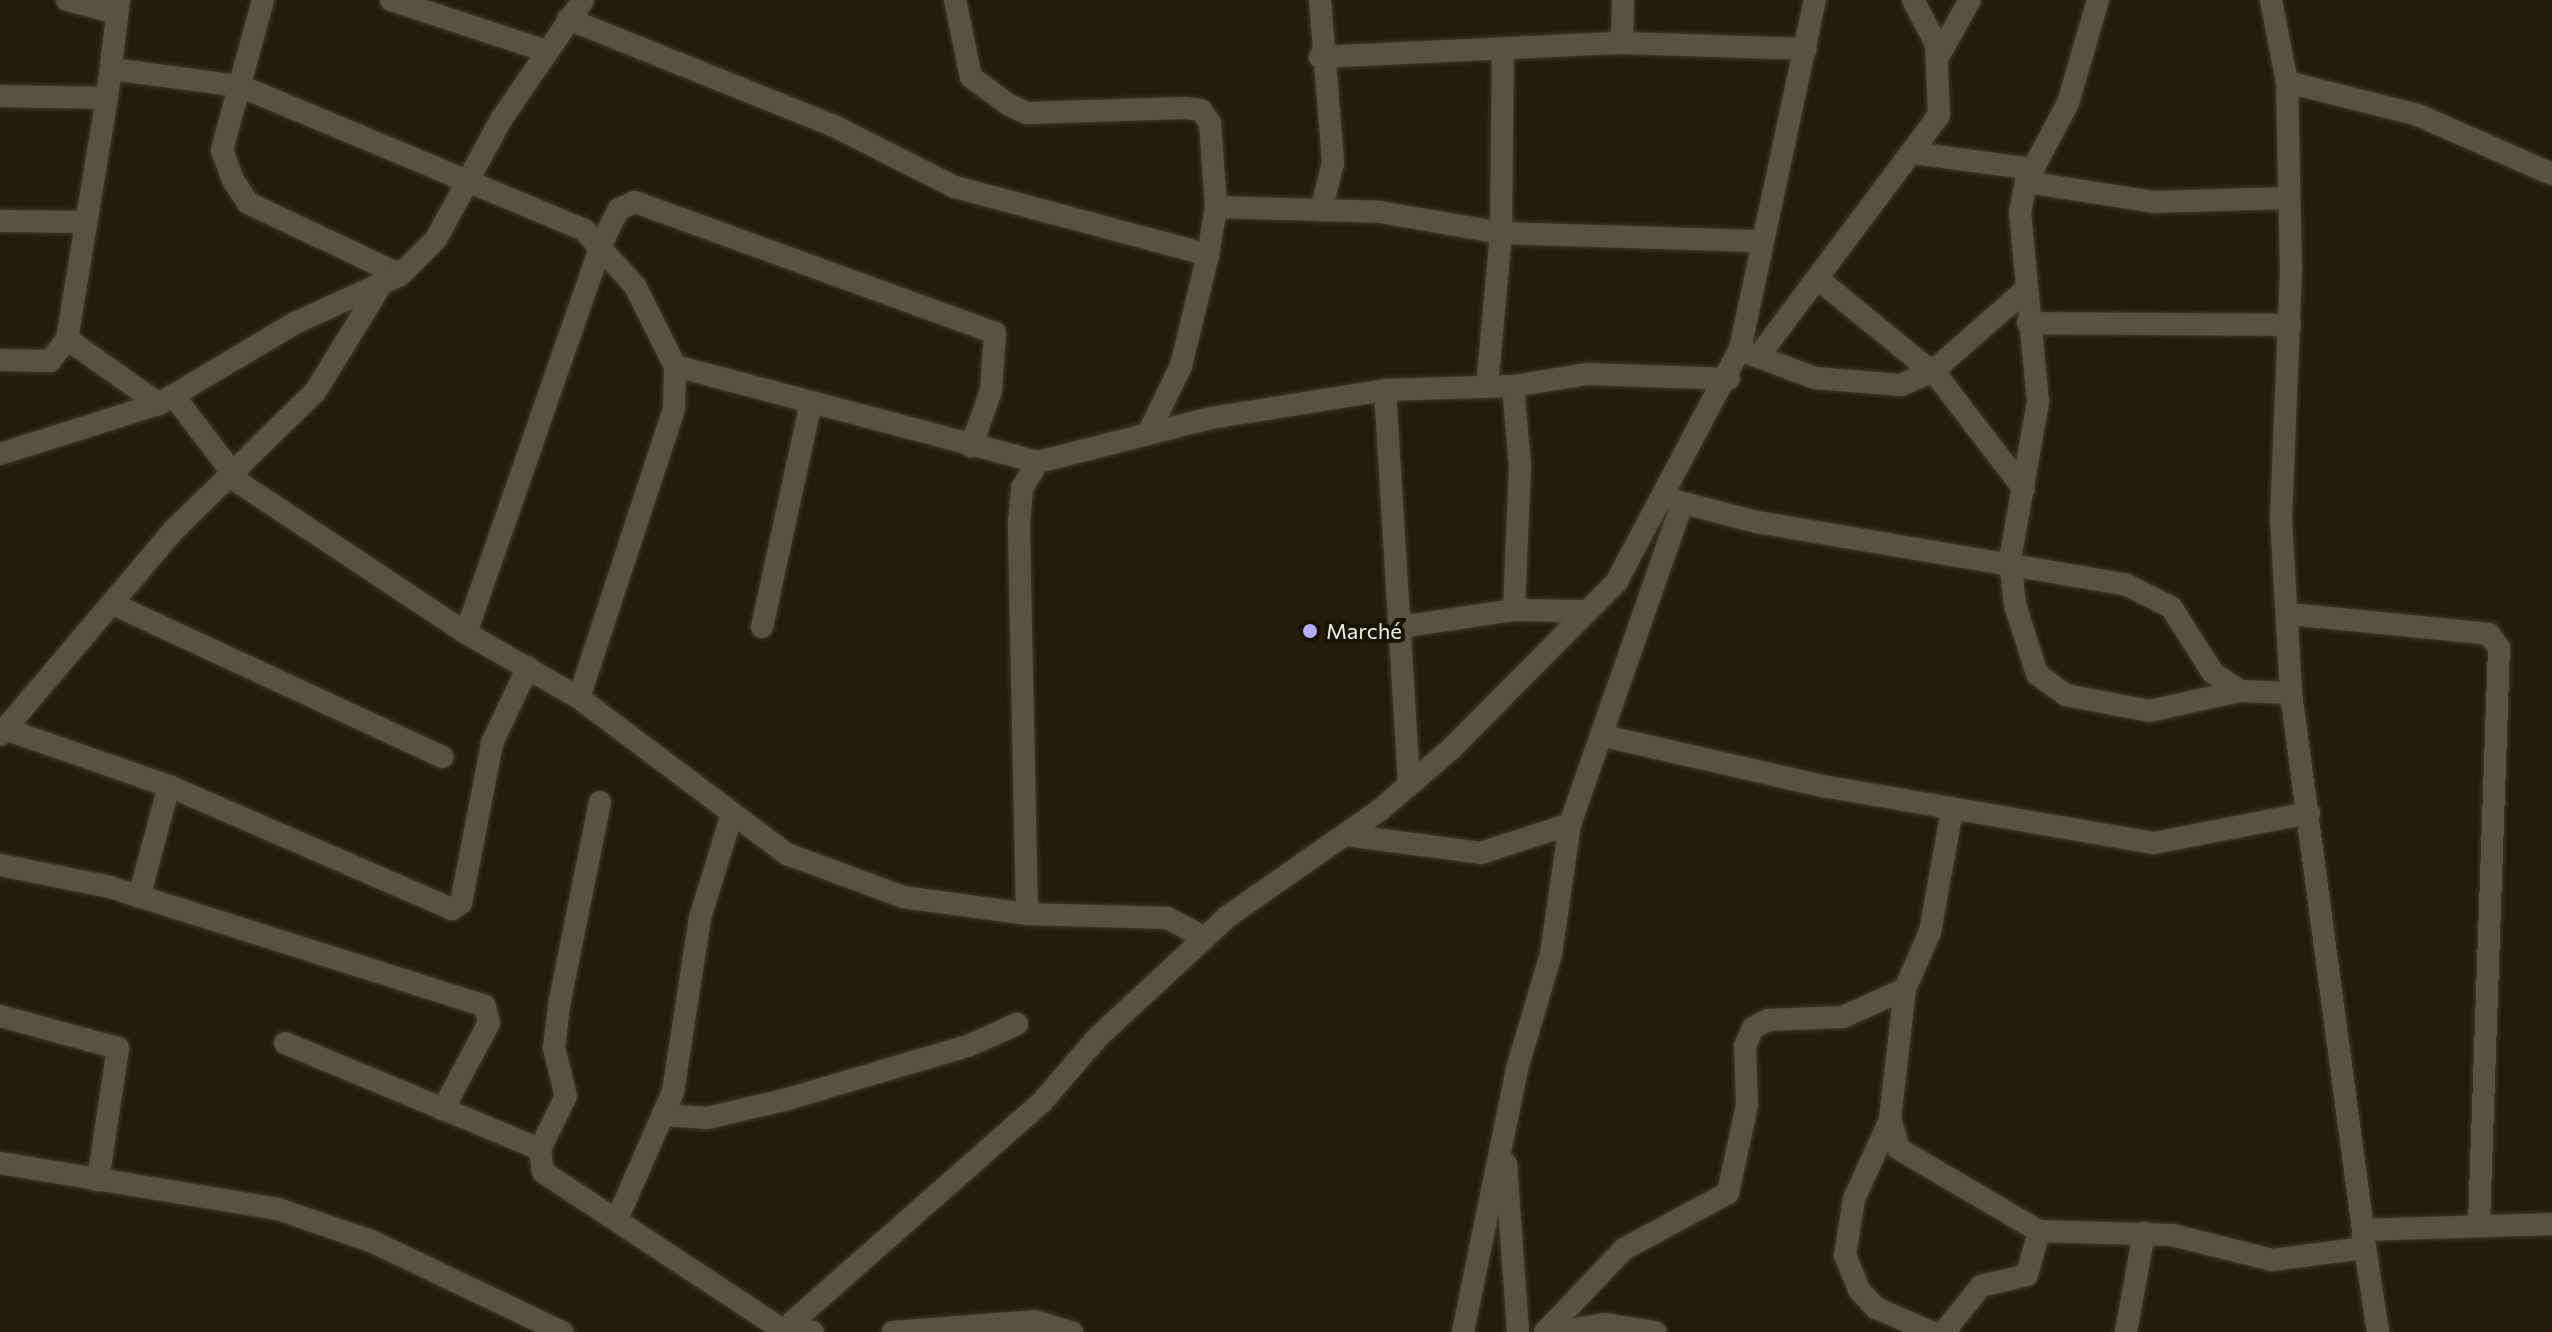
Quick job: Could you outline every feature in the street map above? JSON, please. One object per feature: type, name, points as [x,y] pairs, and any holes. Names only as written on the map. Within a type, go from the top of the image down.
[{"type":"street","points":[[0,360],[50,361],[67,339],[112,69],[118,7],[67,0]]},
{"type":"street","points":[[263,0],[222,150],[248,203],[400,275]]},
{"type":"street","points":[[391,0],[546,51]]},
{"type":"street","points":[[0,454],[166,399],[295,323],[378,290],[400,275],[436,239],[546,51],[583,0]]},
{"type":"street","points":[[955,0],[971,77],[1018,109],[1201,110],[1210,123],[1216,207],[1208,255],[1181,366],[1149,432]]},
{"type":"street","points":[[1320,0],[1320,57],[1333,163],[1321,210]]},
{"type":"street","points":[[1622,43],[1623,0]]},
{"type":"street","points":[[1749,353],[1762,241],[1815,0]]},
{"type":"street","points":[[1463,1332],[1506,1119],[1551,954],[1570,824],[1604,736],[1673,501],[1729,379],[1818,279],[1914,153],[1939,115],[1938,57],[1913,0]]},
{"type":"street","points":[[1938,57],[1970,0]]},
{"type":"street","points":[[2098,0],[2068,103],[2029,175],[2023,292],[2038,402],[2010,559],[2024,641],[2037,674],[2066,695],[2149,711],[2240,691],[2291,693]]},
{"type":"street","points":[[2271,0],[2287,82],[2290,325],[2281,519],[2290,614],[2291,693],[2378,1332]]},
{"type":"street","points":[[568,19],[834,126],[955,187],[1208,255]]},
{"type":"street","points":[[1320,57],[1503,53],[1622,43],[1806,49]]},
{"type":"street","points":[[1487,387],[1501,233],[1503,53]]},
{"type":"street","points":[[112,69],[240,86],[602,242],[635,286],[675,366],[660,465],[579,698]]},
{"type":"street","points":[[2287,82],[2418,115],[2552,174]]},
{"type":"street","points":[[0,96],[107,98]]},
{"type":"street","points":[[1914,153],[2153,202],[2289,198]]},
{"type":"street","points":[[466,633],[602,242],[619,209],[635,202],[995,333],[991,391],[971,447]]},
{"type":"street","points":[[1216,207],[1380,212],[1501,233],[1762,241]]},
{"type":"street","points":[[0,221],[86,222]]},
{"type":"street","points":[[1818,279],[1932,372],[2024,489]]},
{"type":"street","points":[[378,290],[315,392],[174,530],[115,605],[2,732],[169,786],[452,909],[461,903],[495,733],[528,667]]},
{"type":"street","points":[[1749,353],[1857,385],[1901,385],[1932,372],[2023,292]]},
{"type":"street","points":[[2028,323],[2290,325]]},
{"type":"street","points":[[67,339],[166,399],[233,474],[466,633],[579,698],[787,854],[859,886],[1027,914],[1167,918],[1204,937]]},
{"type":"street","points":[[675,366],[971,447],[1038,462],[1149,432],[1385,390],[1513,386],[1588,374],[1729,379]]},
{"type":"street","points":[[1513,386],[1520,466],[1514,610]]},
{"type":"street","points":[[1385,390],[1409,785]]},
{"type":"street","points":[[762,627],[811,402]]},
{"type":"street","points":[[1027,914],[1019,523],[1022,488],[1038,462]]},
{"type":"street","points":[[1673,501],[2010,559],[2147,592],[2171,607],[2213,673],[2240,691]]},
{"type":"street","points":[[782,1331],[1041,1103],[1098,1037],[1266,883],[1345,835],[1409,785],[1617,581],[1673,501]]},
{"type":"street","points":[[115,605],[442,757]]},
{"type":"street","points":[[1400,627],[1514,610],[1587,611]]},
{"type":"street","points":[[2290,614],[2489,634],[2499,648],[2479,1225]]},
{"type":"street","points":[[1604,736],[1952,810],[2154,843],[2309,813]]},
{"type":"street","points":[[139,897],[169,786]]},
{"type":"street","points":[[600,802],[559,1006],[554,1048],[566,1096],[540,1149],[543,1172],[618,1217],[782,1331],[813,1332]]},
{"type":"street","points":[[1931,1332],[1876,1308],[1859,1290],[1845,1255],[1854,1199],[1890,1119],[1905,989],[1930,932],[1952,810]]},
{"type":"street","points":[[618,1217],[664,1115],[700,918],[732,814]]},
{"type":"street","points":[[1345,835],[1472,853],[1570,824]]},
{"type":"street","points":[[0,865],[139,897],[485,1006],[489,1023],[443,1109]]},
{"type":"street","points":[[1545,1332],[1624,1249],[1728,1193],[1747,1105],[1745,1046],[1753,1028],[1768,1020],[1843,1017],[1905,989]]},
{"type":"street","points":[[0,1016],[118,1048],[98,1181]]},
{"type":"street","points":[[664,1115],[707,1118],[784,1100],[968,1046],[1017,1024]]},
{"type":"street","points":[[285,1043],[540,1149]]},
{"type":"street","points":[[1506,1119],[1507,1231],[1518,1332]]},
{"type":"street","points":[[1890,1119],[1909,1159],[2039,1231],[2144,1233],[2272,1260],[2364,1239],[2479,1225],[2552,1224]]},
{"type":"street","points":[[0,1163],[278,1209],[371,1241],[562,1332]]},
{"type":"street","points":[[1944,1332],[1981,1286],[2027,1275],[2039,1231]]},
{"type":"street","points":[[2126,1332],[2144,1233]]},
{"type":"street","points":[[893,1332],[1035,1321],[1072,1332]]},
{"type":"street","points":[[1558,1332],[1605,1324],[1655,1332]]},
{"type":"place","name":"Marché","points":[[1310,631]]}]
